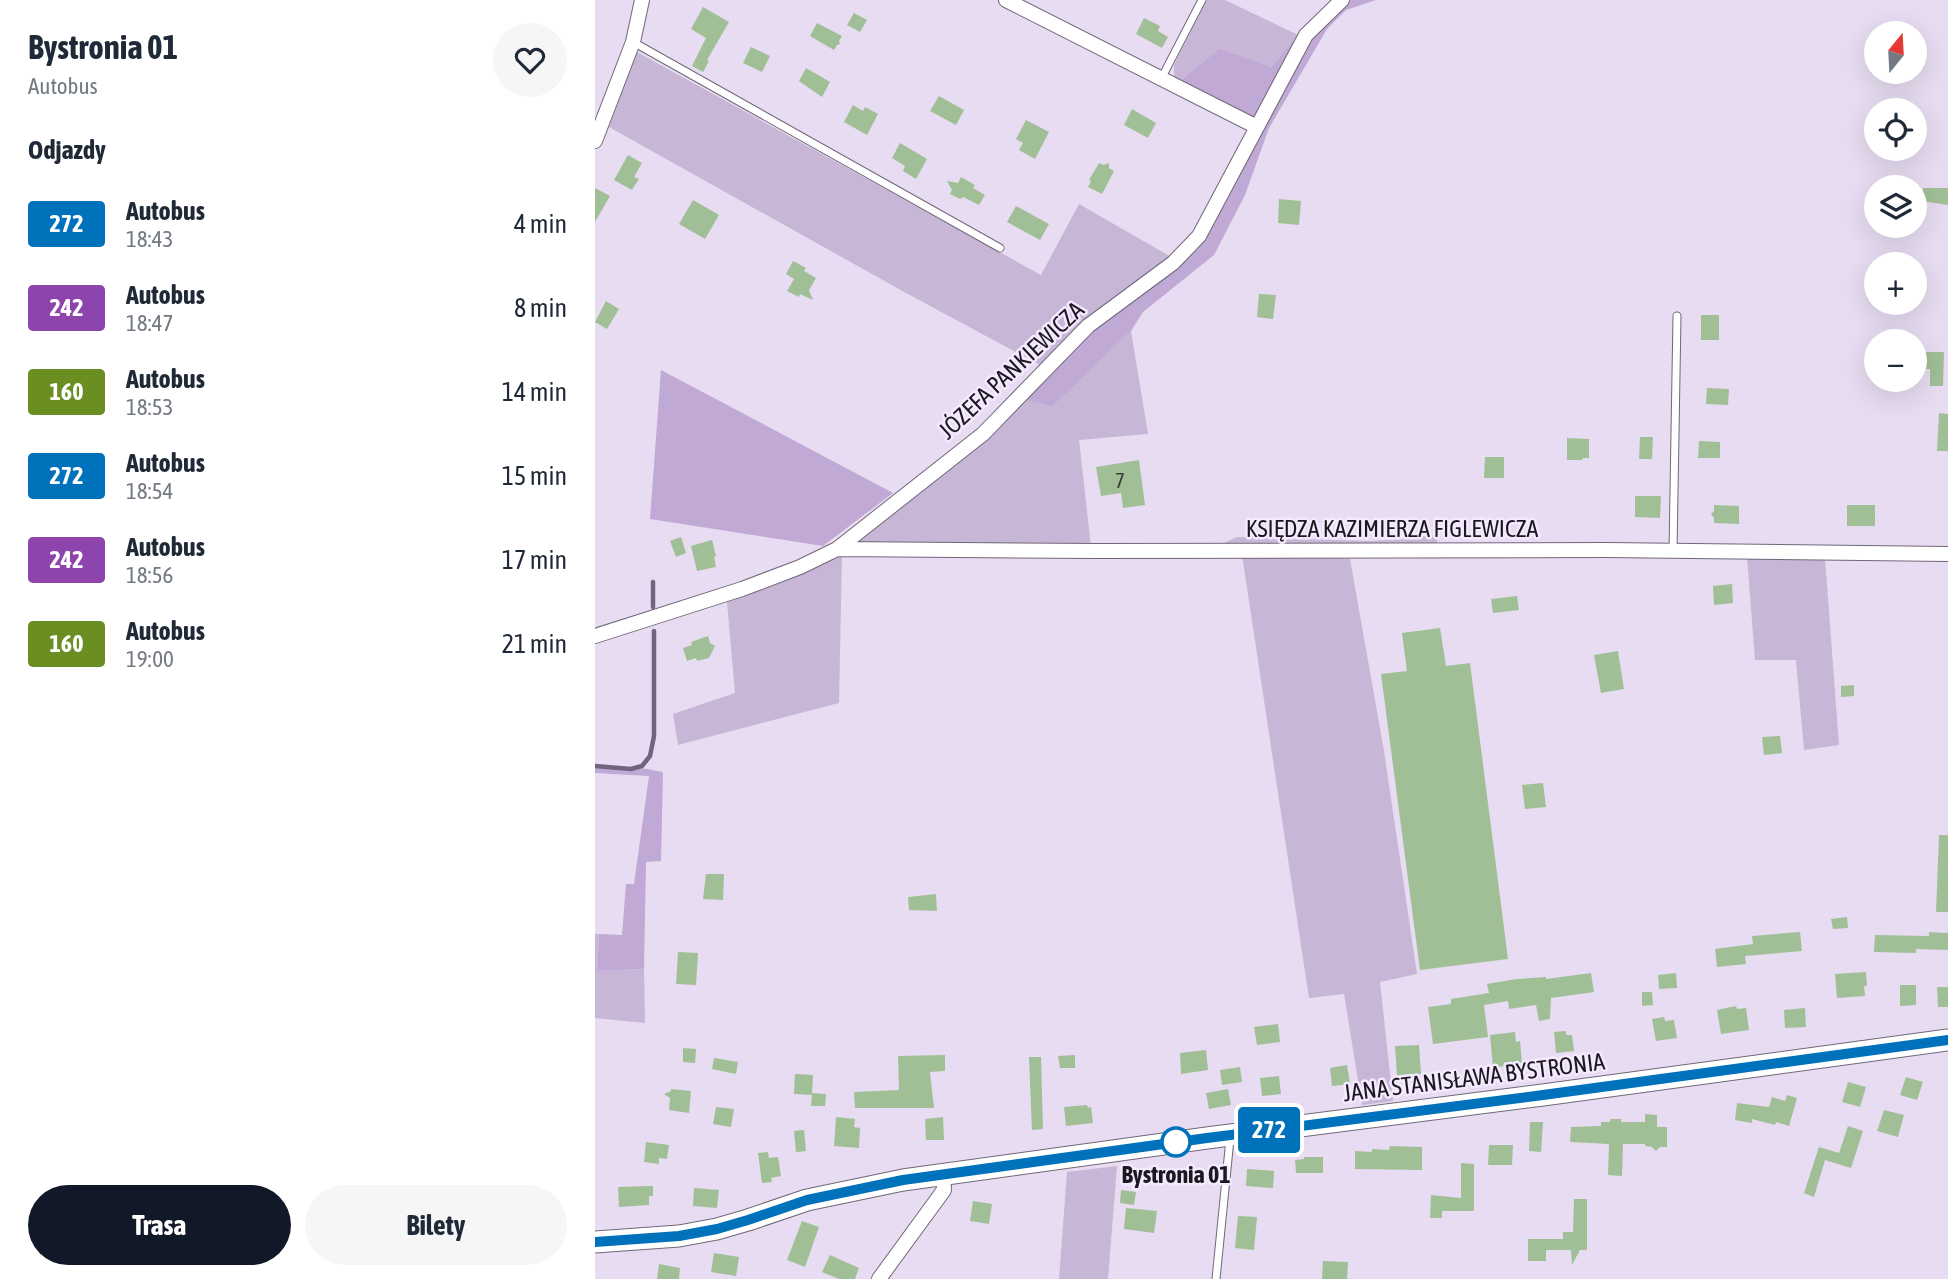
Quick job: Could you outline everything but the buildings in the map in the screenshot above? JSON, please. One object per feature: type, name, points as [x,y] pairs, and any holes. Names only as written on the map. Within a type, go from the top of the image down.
[{"type":"street","points":[[595,141],[633,42],[642,0]]},
{"type":"street","points":[[1006,0],[1257,127]]},
{"type":"street","name":"JÓZEFA PANKIEWICZA","points":[[595,636],[742,589],[800,567],[837,549],[983,434],[1088,326],[1173,263],[1199,236],[1306,35],[1342,0]]},
{"type":"street","name":"KSIĘDZA KAZIMIERZA FIGLEWICZA","points":[[837,549],[1948,554]]},
{"type":"street","name":"JANA STANISŁAWA BYSTRONIA","points":[[595,1242],[679,1236],[717,1229],[807,1200],[854,1189],[943,1175],[1948,1040]]},
{"type":"street","points":[[879,1279],[944,1190],[943,1175]]},
{"type":"lane","points":[[1161,79],[1202,0]]},
{"type":"lane","points":[[633,42],[1000,247]]},
{"type":"lane","points":[[1673,551],[1677,316]]},
{"type":"lane","points":[[1216,1279],[1230,1135]]},
{"type":"shaded area","points":[[1207,0],[1225,0],[1298,35],[1271,67],[1220,48],[1177,83],[1174,79],[1174,65]]},
{"type":"shaded area","points":[[1350,0],[1376,0],[1346,10],[1327,29],[1269,128],[1245,195],[1214,255],[1143,312],[1131,331],[1052,407],[1021,399],[1092,329],[1199,245],[1308,38]]},
{"type":"shaded area","points":[[1298,35],[1255,123],[1177,83],[1220,48],[1271,67]]},
{"type":"shaded area","points":[[637,52],[1041,275],[1079,204],[1173,258],[1040,365],[609,127]]},
{"type":"shaded area","points":[[1131,331],[1148,434],[1079,440],[1091,547],[850,546],[1021,399],[1052,407]]},
{"type":"shaded area","points":[[661,370],[893,493],[823,546],[650,519]]},
{"type":"shaded area","points":[[1437,534],[1437,548],[1211,549],[1237,537],[1369,541],[1410,539]]},
{"type":"shaded area","points":[[842,555],[839,703],[678,745],[673,714],[735,693],[727,602]]},
{"type":"shaded area","points":[[1242,555],[1350,559],[1384,751],[1417,974],[1380,982],[1393,1101],[1362,1105],[1344,994],[1309,998]]},
{"type":"shaded area","points":[[1747,556],[1825,558],[1839,745],[1804,750],[1796,660],[1755,660]]},
{"type":"shaded area","points":[[595,765],[663,772],[661,861],[646,862],[644,969],[597,971],[599,934],[622,935],[626,884],[634,884],[649,776],[595,773]]},
{"type":"shaded area","points":[[595,934],[599,934],[597,971],[644,969],[645,1023],[595,1018]]},
{"type":"shaded area","points":[[1117,1166],[1108,1279],[1059,1279],[1067,1172]]},
{"type":"waterway","points":[[653,582],[653,607]]},
{"type":"waterway","points":[[595,766],[631,769],[642,766],[650,756],[654,736],[654,631]]},
{"type":"bus line","name":"272","points":[[595,1242],[679,1236],[717,1229],[807,1200],[903,1180],[1948,1040]]},
{"type":"place","name":"Bystronia 01","points":[[1176,1142]]}]
